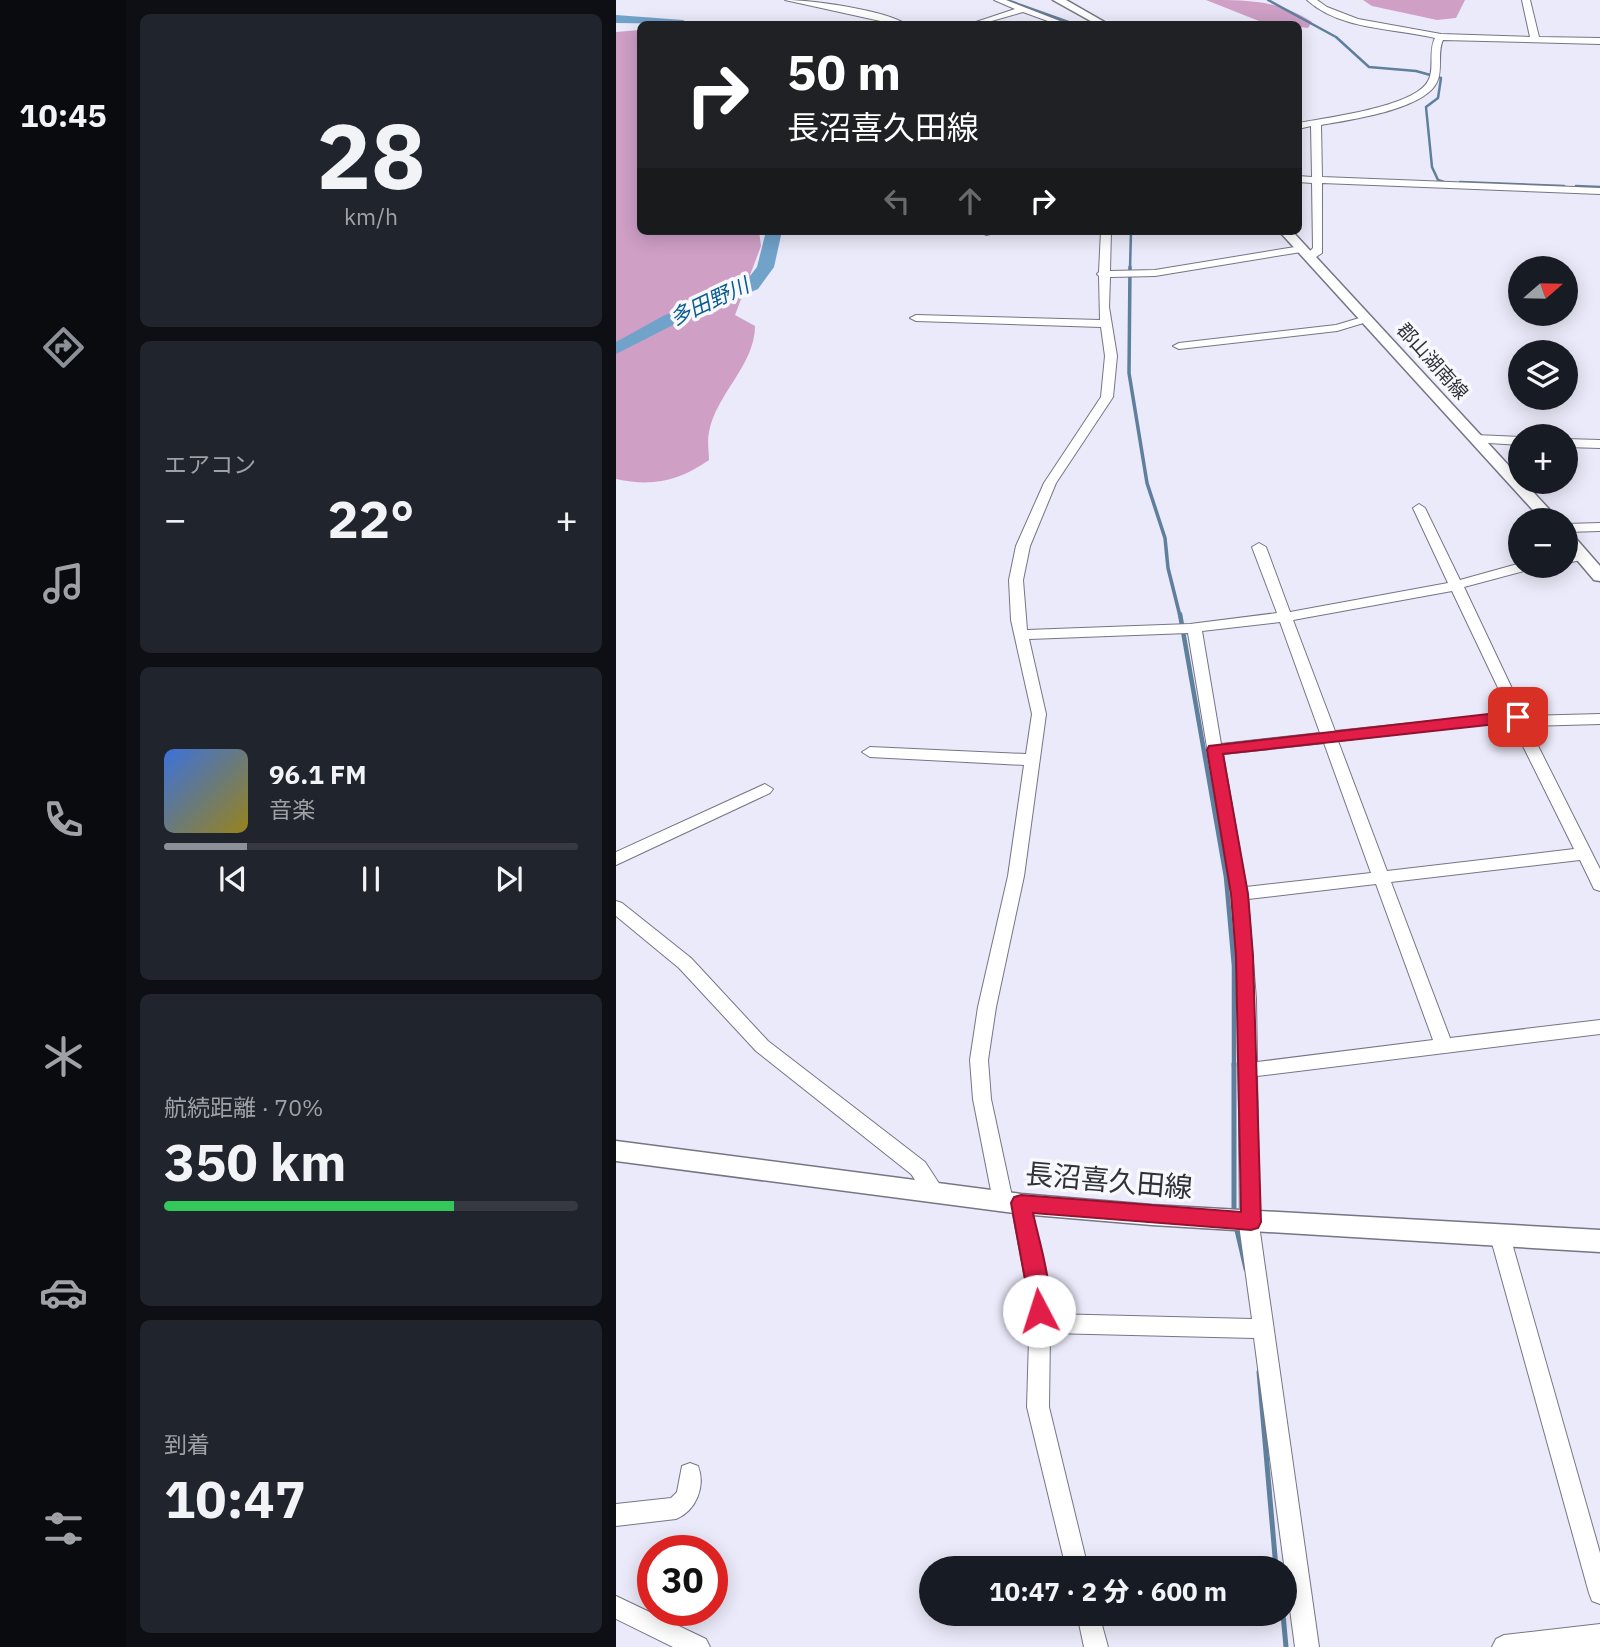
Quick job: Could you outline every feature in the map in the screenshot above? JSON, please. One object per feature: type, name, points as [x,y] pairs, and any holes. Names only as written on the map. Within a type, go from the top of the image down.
[{"type":"main road","points":[[1058,0],[1097,21]]},
{"type":"main road","name":"郡山湖南線","points":[[1289,235],[1540,508]]},
{"type":"main road","points":[[1578,560],[1600,576]]},
{"type":"main road","name":"長沼喜久田線","points":[[616,1151],[1012,1202],[1251,1222],[1600,1241]]},
{"type":"street","points":[[789,0],[859,12],[891,21]]},
{"type":"street","points":[[998,0],[1056,21]]},
{"type":"street","points":[[1311,0],[1361,21],[1399,31],[1441,37],[1600,41]]},
{"type":"street","points":[[1526,0],[1535,39]]},
{"type":"street","points":[[984,21],[1024,9]]},
{"type":"street","points":[[1302,126],[1388,107],[1421,93],[1433,82],[1437,41],[1441,37]]},
{"type":"street","points":[[1102,274],[1155,273],[1305,253],[1315,255],[1318,248],[1317,122]]},
{"type":"street","points":[[1302,179],[1600,191]]},
{"type":"street","points":[[1074,1556],[1038,1407],[1039,1292],[982,1099],[979,1060],[992,982],[1016,876],[1033,760],[1038,702],[1016,600],[1019,562],[1050,483],[1107,397],[1111,356],[1102,274],[1106,235]]},
{"type":"street","points":[[916,318],[1106,324]]},
{"type":"street","points":[[1179,346],[1337,328],[1366,319]]},
{"type":"street","points":[[1476,439],[1508,440]]},
{"type":"street","points":[[1578,443],[1600,444]]},
{"type":"street","points":[[1419,508],[1517,713],[1518,721],[1600,885]]},
{"type":"street","points":[[1578,528],[1600,527]]},
{"type":"street","points":[[1259,547],[1443,1044]]},
{"type":"street","points":[[1024,635],[1194,628],[1284,617],[1456,586],[1508,571]]},
{"type":"street","points":[[1194,628],[1239,894],[1248,1070],[1251,1222],[1307,1647]]},
{"type":"street","points":[[1215,750],[1506,718],[1518,721],[1600,719]]},
{"type":"street","points":[[870,752],[1033,760]]},
{"type":"street","points":[[616,859],[765,789]]},
{"type":"street","points":[[1239,894],[1584,854]]},
{"type":"street","points":[[616,907],[685,963],[762,1046],[918,1168],[934,1191]]},
{"type":"street","points":[[1248,1070],[1443,1044],[1600,1027]]},
{"type":"street","points":[[1500,1236],[1600,1593]]},
{"type":"street","points":[[1038,1322],[1263,1329]]},
{"type":"street","points":[[616,1515],[665,1511],[680,1505],[687,1497],[690,1474]]},
{"type":"street","points":[[616,1607],[698,1647]]},
{"type":"street","points":[[1091,1626],[1096,1647]]},
{"type":"street","points":[[1504,1647],[1600,1636]]},
{"type":"shaded area","points":[[1206,0],[1249,1],[1275,5],[1312,22],[1308,28],[1302,27],[1302,21],[1259,21]]},
{"type":"shaded area","points":[[1363,0],[1465,0],[1456,18],[1437,20],[1372,6]]},
{"type":"shaded area","points":[[637,30],[637,235],[760,235],[761,246],[735,315],[755,326],[753,340],[749,354],[713,418],[708,435],[709,460],[687,473],[654,482],[616,479],[616,32]]},
{"type":"waterway","points":[[1007,0],[1066,21]]},
{"type":"waterway","points":[[1268,0],[1336,37],[1369,67],[1416,71],[1441,78],[1438,98],[1426,107],[1432,167],[1438,180],[1444,182]]},
{"type":"waterway","name":"多田野川","points":[[616,19],[643,21]]},
{"type":"waterway","points":[[1460,182],[1564,186]]},
{"type":"waterway","points":[[1576,186],[1600,187]]},
{"type":"waterway","name":"多田野川","points":[[616,349],[669,320],[752,285],[765,267],[773,235]]},
{"type":"waterway","points":[[1130,269],[1131,235]]},
{"type":"waterway","points":[[1130,267],[1129,373],[1147,483],[1165,538],[1168,568],[1180,616]]},
{"type":"waterway","points":[[1180,614],[1226,877],[1234,966],[1234,1214]]},
{"type":"waterway","points":[[1236,1226],[1246,1269]]},
{"type":"waterway","points":[[1259,1372],[1275,1556]]},
{"type":"waterway","points":[[1284,1626],[1286,1647]]},
{"type":"route","points":[[1039,1311],[1039,1292],[1021,1203],[1251,1222],[1245,956],[1239,894],[1215,750],[1506,718],[1518,721],[1518,717]]}]
